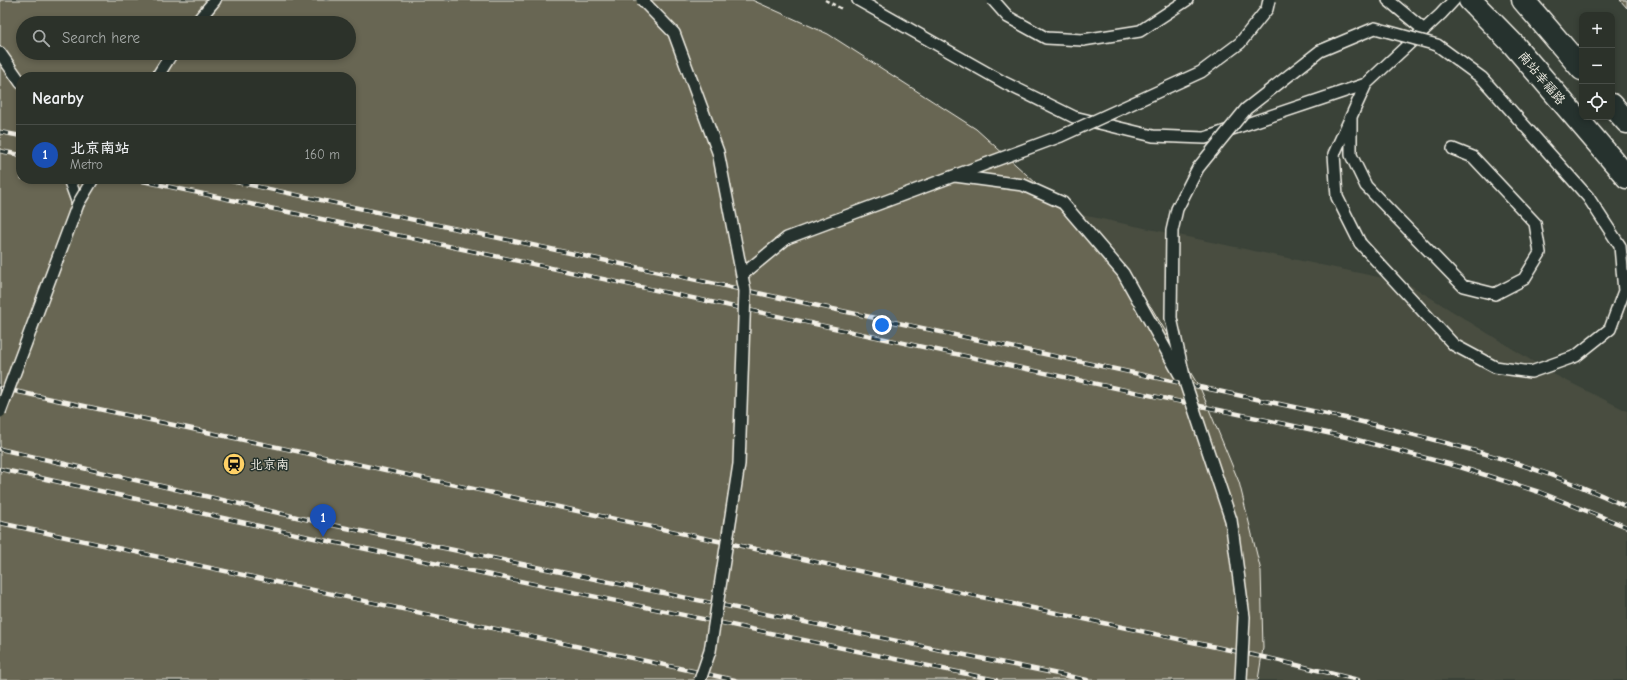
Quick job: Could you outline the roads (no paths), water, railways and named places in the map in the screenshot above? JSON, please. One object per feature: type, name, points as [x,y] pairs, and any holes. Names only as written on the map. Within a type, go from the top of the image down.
[{"type":"street","name":"南站幸福路","points":[[1470,0],[1513,44],[1627,177]]},
{"type":"street","points":[[1523,0],[1579,65]]},
{"type":"street","points":[[1615,108],[1627,122]]},
{"type":"lane","points":[[202,16],[215,0]]},
{"type":"lane","points":[[642,0],[674,33],[716,145],[745,291],[739,464],[710,651],[700,680]]},
{"type":"lane","points":[[858,0],[1005,83],[1074,117],[1153,136],[1205,138],[1366,84]]},
{"type":"lane","points":[[993,0],[1008,17],[1046,38],[1084,40],[1140,31],[1187,0]]},
{"type":"lane","points":[[742,275],[787,238],[1061,136],[1201,72],[1240,43],[1267,9],[1269,0]]},
{"type":"lane","points":[[1388,0],[1424,30]]},
{"type":"lane","points":[[1241,680],[1244,617],[1231,520],[1186,386],[1171,318],[1172,232],[1177,209],[1198,168],[1246,109],[1320,51],[1375,28],[1437,44],[1482,78],[1588,197],[1620,246],[1624,291],[1610,328],[1576,356],[1531,372],[1495,367],[1454,345],[1360,243],[1336,197],[1334,154],[1366,84],[1424,30],[1454,0]]},
{"type":"lane","points":[[0,53],[16,76]]},
{"type":"lane","points":[[160,72],[168,60]]},
{"type":"lane","points":[[1351,118],[1351,155],[1366,186],[1463,286],[1495,294],[1524,279],[1540,253],[1535,223],[1473,156],[1453,149]]},
{"type":"lane","points":[[954,175],[1023,185],[1063,203],[1123,273],[1186,386]]},
{"type":"lane","points":[[71,184],[78,204]]},
{"type":"lane","points":[[0,412],[78,204],[90,184]]},
{"type":"railway","points":[[0,132],[16,135]]},
{"type":"railway","points":[[0,151],[16,154]]},
{"type":"railway","points":[[157,184],[1346,437],[1460,467],[1539,492],[1627,527]]},
{"type":"railway","points":[[246,184],[1350,419],[1421,436],[1526,466],[1560,478],[1627,507]]},
{"type":"railway","points":[[0,388],[1272,659],[1358,680]]},
{"type":"railway","points":[[0,449],[327,524],[1087,680]]},
{"type":"railway","points":[[0,469],[323,540],[996,680]]},
{"type":"railway","points":[[0,523],[735,680]]},
{"type":"place","name":"北京南","points":[[234,464]]},
{"type":"place","name":"北京南站","points":[[323,537]]}]
